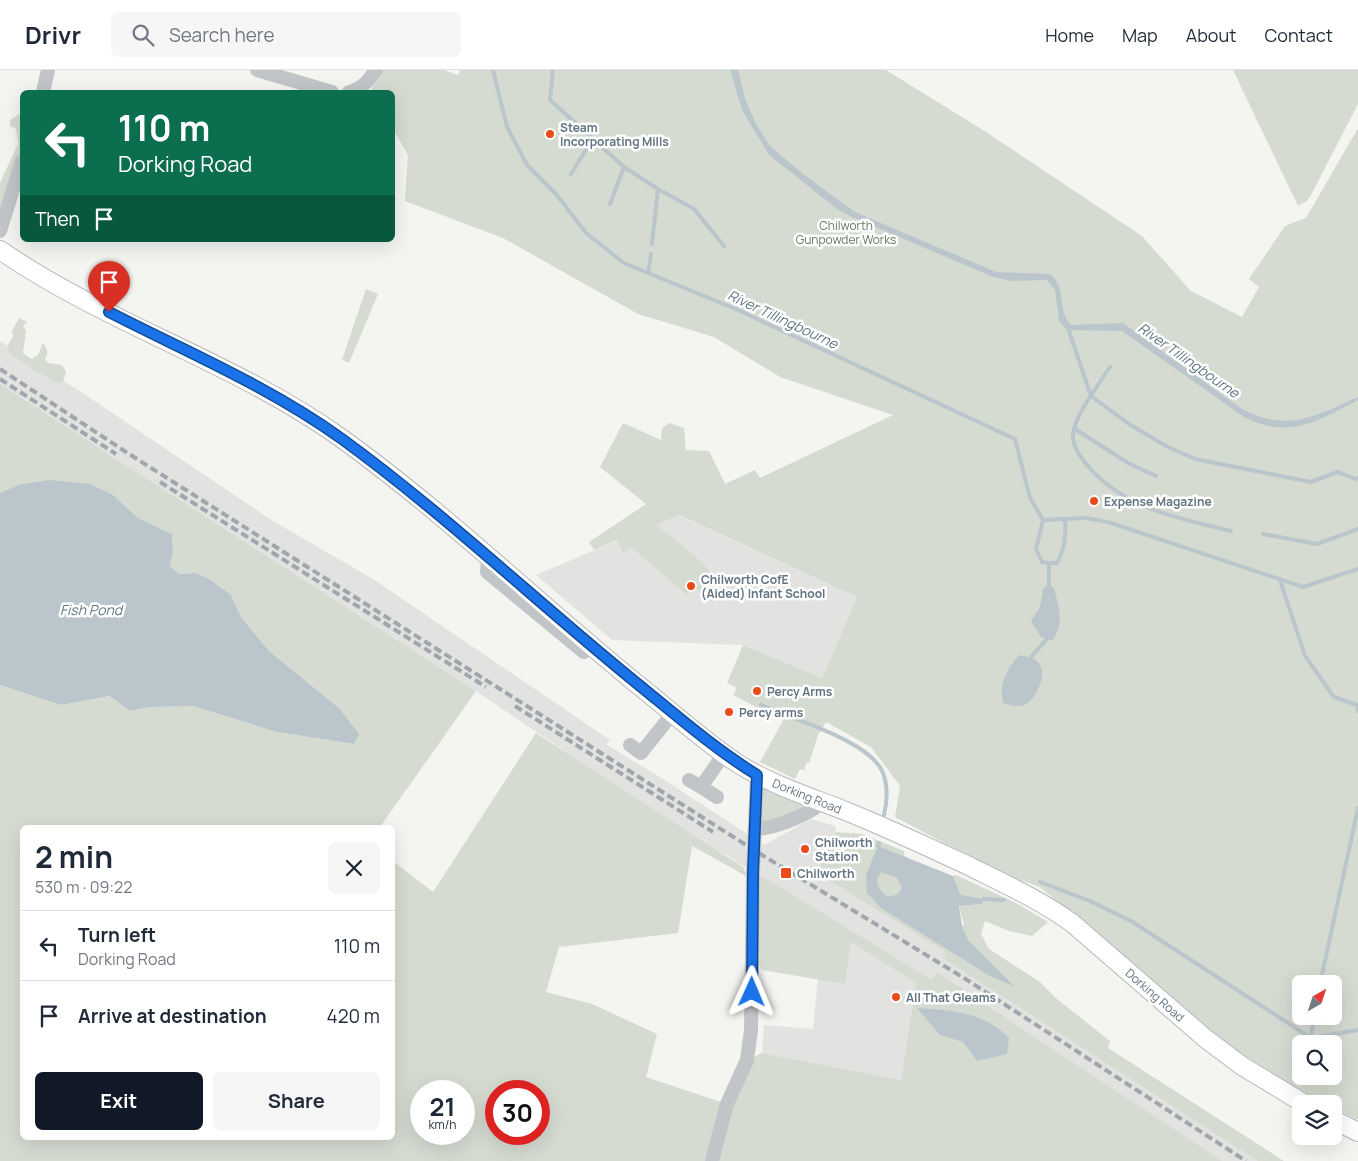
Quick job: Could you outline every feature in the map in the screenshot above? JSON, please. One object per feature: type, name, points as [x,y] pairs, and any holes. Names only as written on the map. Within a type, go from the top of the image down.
[{"type":"main road","name":"Dorking Road","points":[[0,250],[52,282],[258,387],[341,438],[402,485],[488,559],[543,612],[724,754],[757,775],[926,846],[1052,909],[1072,922],[1206,1039],[1242,1066],[1292,1097]]},
{"type":"main road","points":[[1342,1124],[1358,1132]]},
{"type":"street","points":[[43,90],[48,70]]},
{"type":"street","points":[[257,70],[325,90]]},
{"type":"street","points":[[357,90],[367,82],[376,70]]},
{"type":"street","points":[[0,231],[20,167]]},
{"type":"street","points":[[543,612],[584,652]]},
{"type":"street","points":[[640,751],[673,713]]},
{"type":"street","points":[[717,797],[695,783],[724,754]]},
{"type":"street","points":[[712,1161],[727,1104],[747,1060],[751,1030],[757,775]]},
{"type":"street","points":[[755,829],[772,826],[809,812],[815,808],[818,800]]},
{"type":"shaded area","points":[[0,341],[78,390],[273,521],[373,579],[610,740],[607,745],[668,782],[764,845],[811,819],[835,826],[836,832],[816,872],[1002,984],[1283,1161],[1197,1161],[916,984],[901,1080],[762,1053],[764,1025],[813,1029],[818,979],[845,984],[762,885],[761,877],[628,794],[476,691],[0,384]]},
{"type":"shaded area","name":"Chilworth CofE (Aided) Infant School","points":[[678,515],[857,597],[822,678],[743,645],[612,640],[536,575]]},
{"type":"green space","name":"Chilworth Gunpowder Works","points":[[382,70],[444,70],[458,75],[460,70],[886,70],[986,132],[1142,236],[1191,291],[1242,317],[1259,287],[1249,279],[1285,226],[1306,218],[1358,128],[1358,1120],[1342,1112],[1342,1095],[1310,1095],[1240,1056],[1040,887],[1001,873],[895,817],[900,786],[871,747],[826,722],[818,735],[809,763],[807,762],[804,770],[800,769],[795,779],[760,762],[783,721],[733,695],[737,688],[727,683],[743,645],[822,678],[857,597],[679,515],[656,525],[696,557],[714,578],[719,588],[719,597],[712,602],[695,588],[687,595],[631,547],[623,553],[617,540],[594,550],[589,542],[646,504],[600,467],[623,423],[661,440],[662,428],[669,423],[684,428],[686,450],[709,451],[725,484],[755,470],[760,478],[893,415],[780,377],[714,337],[638,314],[503,238],[405,201],[408,155],[395,132],[395,90],[371,90]]},
{"type":"green space","points":[[1233,70],[1358,70],[1358,104],[1311,195],[1307,201],[1298,206]]},
{"type":"green space","points":[[20,114],[20,173],[0,218],[0,183],[18,144],[16,129],[10,126],[10,120]]},
{"type":"green space","points":[[366,289],[378,294],[349,363],[342,360]]},
{"type":"green space","points":[[19,318],[27,322],[23,326],[26,331],[23,353],[31,359],[38,355],[43,343],[47,351],[45,359],[48,363],[62,365],[66,372],[63,382],[57,383],[52,381],[10,354],[8,347],[13,337],[12,331]]},
{"type":"green space","points":[[0,384],[476,691],[381,825],[20,825],[20,1140],[395,1140],[395,863],[433,892],[536,733],[743,867],[748,877],[692,846],[678,933],[559,947],[546,992],[592,1004],[657,1034],[646,1077],[727,1104],[747,1060],[762,1053],[901,1080],[916,983],[851,942],[845,984],[762,970],[752,952],[753,874],[765,878],[932,980],[937,972],[1222,1161],[0,1161],[0,685],[61,705],[111,696],[130,711],[150,707],[193,706],[277,732],[354,744],[339,708],[269,651],[241,617],[231,595],[195,573],[179,574],[170,566],[173,552],[172,534],[138,518],[113,495],[18,485],[0,493]]},
{"type":"green space","points":[[757,775],[818,800],[761,829]]},
{"type":"green space","points":[[836,832],[862,834],[904,851],[904,855],[958,931],[964,924],[959,906],[981,904],[984,900],[961,895],[953,876],[956,875],[1016,903],[1048,922],[1032,936],[1009,931],[985,921],[981,934],[989,949],[1040,982],[1057,999],[1110,1041],[1108,1048],[1284,1161],[1258,1161],[943,958],[946,952],[816,872]]},
{"type":"water","points":[[730,70],[738,70],[745,99],[756,124],[770,146],[803,174],[855,212],[996,272],[1050,274],[1058,285],[1064,313],[1071,325],[1123,323],[1242,409],[1258,416],[1287,421],[1301,419],[1358,397],[1358,400],[1330,415],[1303,425],[1275,427],[1260,424],[1244,417],[1122,331],[1067,330],[1059,321],[1055,290],[1047,280],[1011,281],[993,277],[837,209],[769,155],[742,110]]},
{"type":"water","name":"Fish Pond","points":[[49,480],[90,484],[113,495],[138,518],[172,534],[173,552],[170,566],[179,574],[195,573],[209,579],[231,595],[241,617],[269,651],[339,708],[359,734],[354,744],[277,732],[193,706],[150,707],[130,711],[110,696],[61,705],[0,685],[0,493],[18,485]]},
{"type":"water","points":[[1049,584],[1054,588],[1060,615],[1060,622],[1052,641],[1041,637],[1031,621],[1040,607],[1043,589]]},
{"type":"water","points":[[1019,655],[1036,660],[1042,669],[1042,675],[1037,692],[1030,701],[1017,706],[1003,703],[1002,690],[1007,672]]},
{"type":"water","points":[[878,846],[953,876],[961,895],[984,899],[982,904],[959,906],[962,926],[968,940],[1013,986],[990,976],[881,908],[867,893],[866,875]],"holes":[[[881,872],[896,877],[902,887],[901,890],[897,894],[887,896],[878,885],[877,879]]]},
{"type":"water","points":[[917,1008],[967,1014],[989,1023],[1009,1038],[1007,1054],[977,1061],[963,1042],[940,1035]]},
{"type":"waterway","name":"River Tillingbourne","points":[[493,70],[507,127],[527,165],[556,194],[586,233],[624,263],[738,310],[1015,439],[1030,498],[1043,520],[1086,518],[1108,522],[1303,587],[1358,569]]},
{"type":"waterway","name":"River Tillingbourne","points":[[553,70],[550,100],[624,167],[658,189],[652,244]]},
{"type":"waterway","name":"River Tillingbourne","points":[[571,174],[592,140]]},
{"type":"waterway","name":"River Tillingbourne","points":[[610,204],[624,167]]},
{"type":"waterway","points":[[658,189],[694,209],[724,246]]},
{"type":"waterway","name":"River Tillingbourne","points":[[648,273],[651,254]]},
{"type":"waterway","points":[[1068,328],[1091,396],[1129,424],[1166,446],[1195,459],[1311,482],[1338,472],[1355,479],[1358,478]]},
{"type":"waterway","points":[[1110,367],[1078,418],[1073,434],[1077,451],[1087,465],[1102,480],[1135,502],[1172,516],[1231,531]]},
{"type":"waterway","points":[[1075,429],[1128,463],[1156,476]]},
{"type":"waterway","points":[[1049,563],[1057,563],[1062,552],[1065,536],[1065,519]]},
{"type":"waterway","points":[[1043,520],[1036,549],[1042,562],[1049,563],[1049,584]]},
{"type":"waterway","points":[[1263,534],[1317,544],[1358,529]]},
{"type":"waterway","points":[[1280,580],[1305,656],[1334,697],[1357,705],[1358,711]]},
{"type":"waterway","points":[[1031,657],[1046,640]]},
{"type":"waterway","points":[[761,705],[829,732],[847,741],[876,761],[886,783],[884,815]]},
{"type":"waterway","points":[[1322,975],[1358,808]]},
{"type":"waterway","points":[[1040,882],[1090,901],[1131,921],[1311,1038],[1358,1030]]},
{"type":"waterway","points":[[984,899],[1004,900]]},
{"type":"waterway","points":[[1311,1035],[1313,1025]]},
{"type":"railway","points":[[0,369],[126,452],[754,850],[964,978],[1246,1161]]},
{"type":"railway","points":[[0,379],[116,454]]},
{"type":"railway","points":[[160,482],[486,687]]},
{"type":"railway","points":[[515,706],[713,832]]},
{"type":"place","name":"Steam Incorporating Mills","points":[[550,134]]},
{"type":"place","name":"Expense Magazine","points":[[1094,501]]},
{"type":"place","name":"Chilworth CofE (Aided) Infant School","points":[[691,586]]},
{"type":"place","name":"Percy Arms","points":[[757,691]]},
{"type":"place","name":"Percy arms","points":[[729,712]]},
{"type":"place","name":"Chilworth Station","points":[[805,849]]},
{"type":"place","name":"Chilworth","points":[[786,873]]},
{"type":"place","name":"All That Gleams","points":[[896,997]]},
{"type":"route","points":[[109,312],[258,387],[341,438],[402,485],[585,641],[688,725],[724,754],[757,775],[753,872],[752,992]]}]
